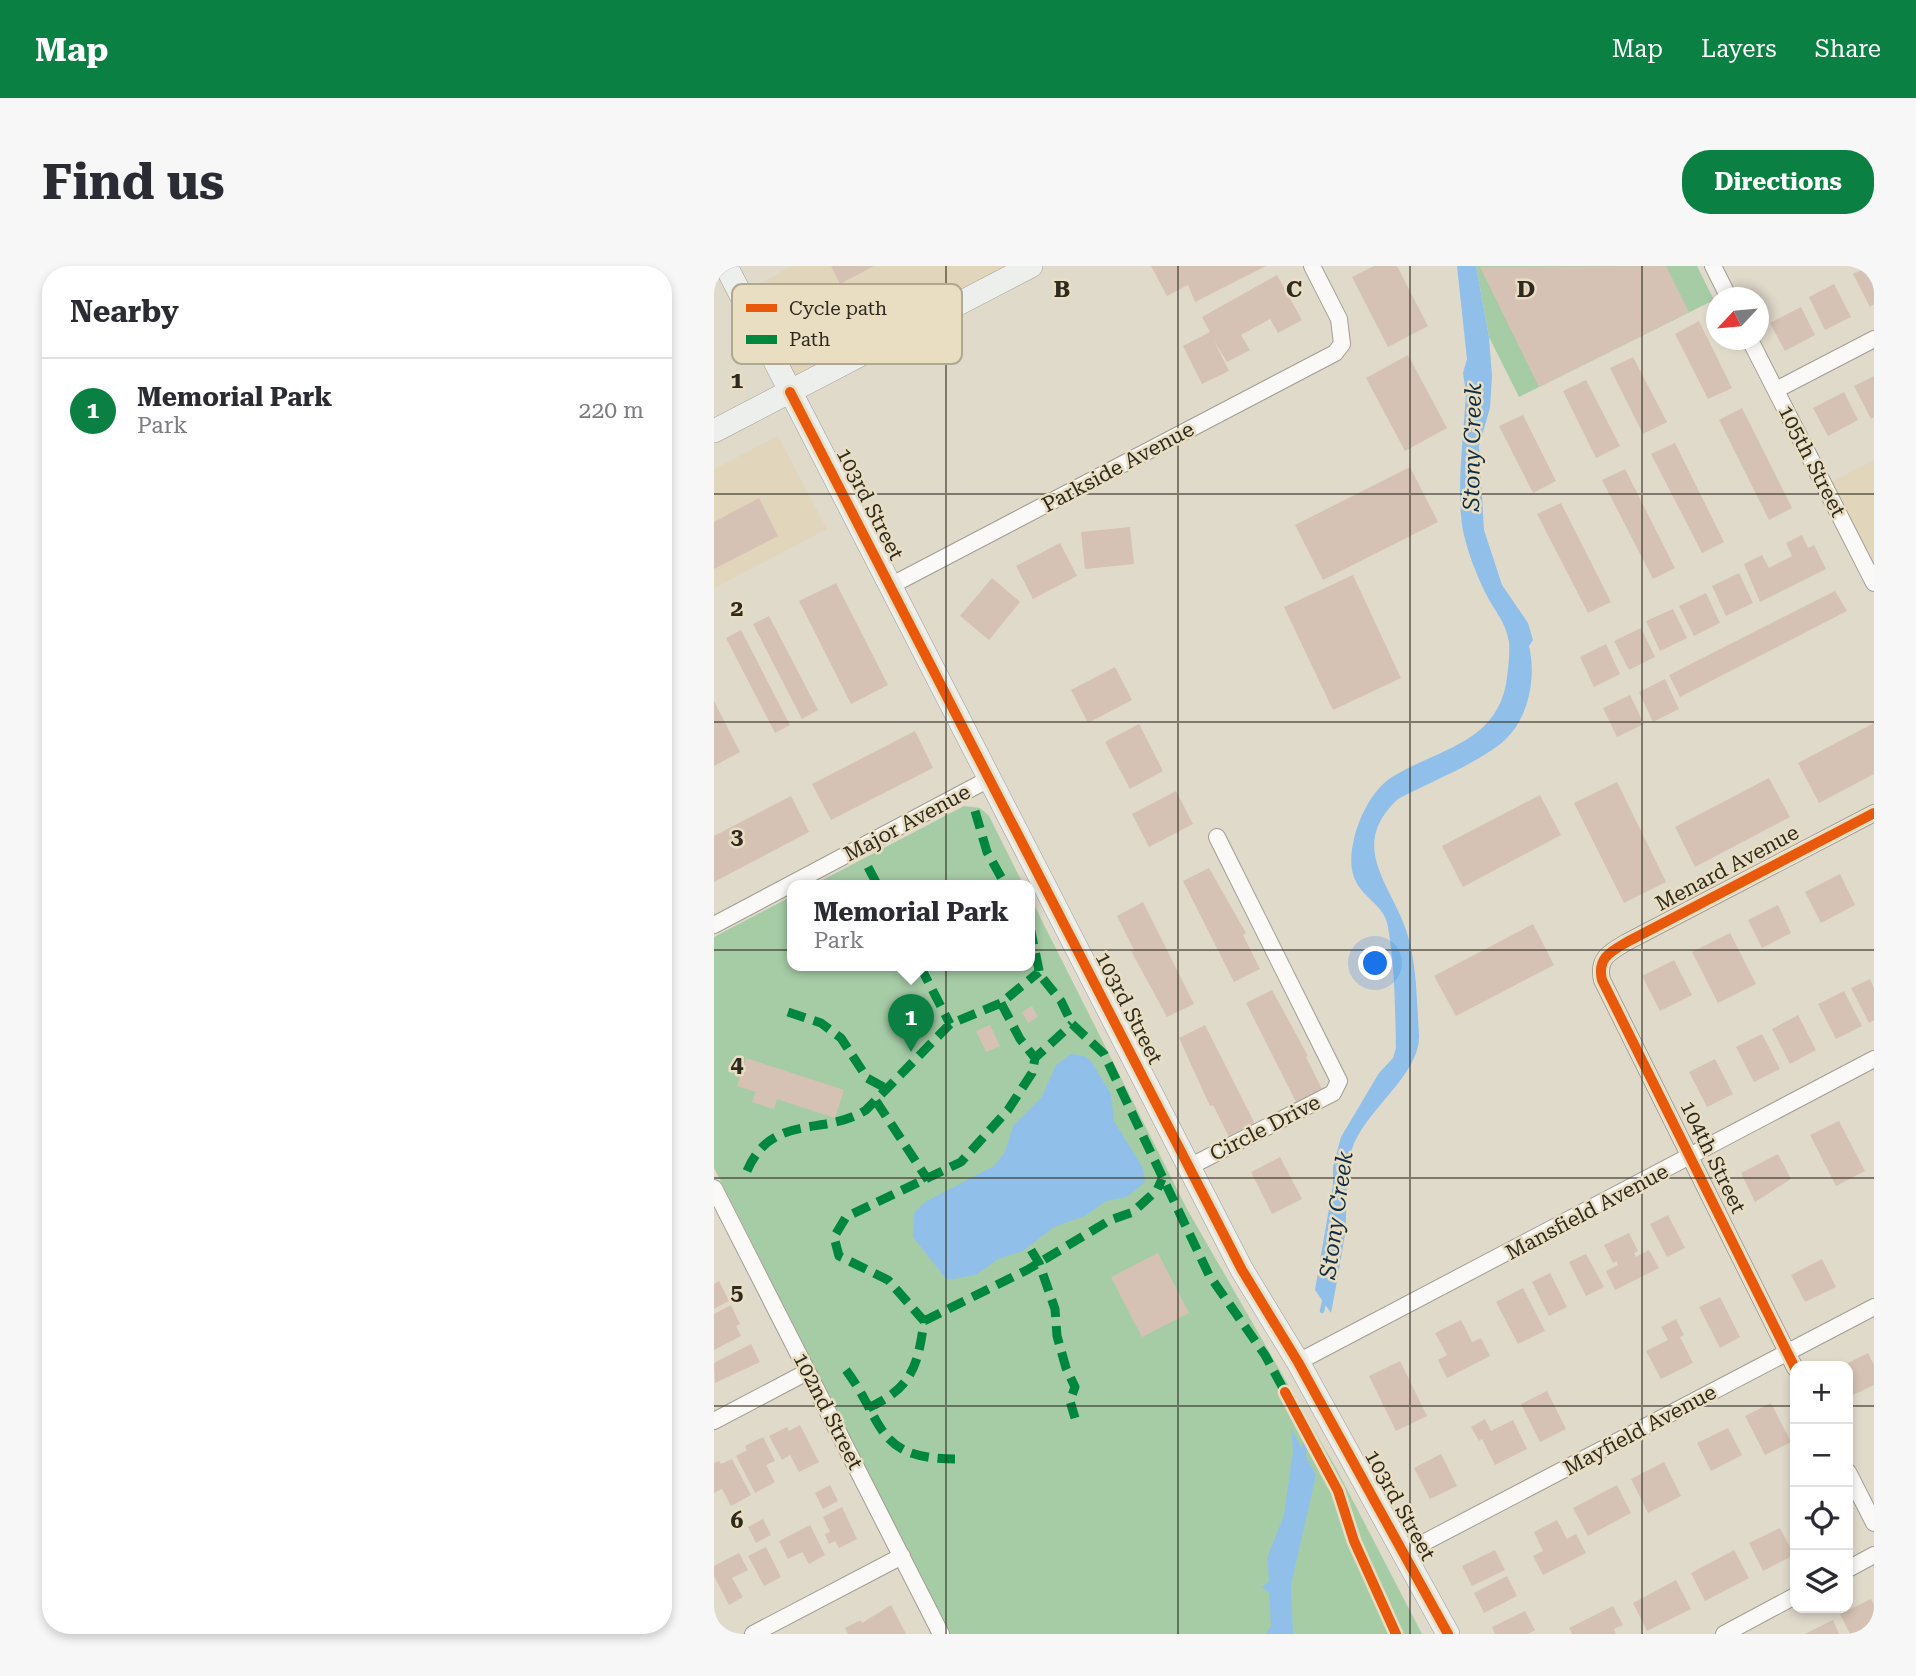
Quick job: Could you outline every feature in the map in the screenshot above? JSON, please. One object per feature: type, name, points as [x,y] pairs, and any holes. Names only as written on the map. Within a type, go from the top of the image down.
[{"type":"street","name":"103rd Street","points":[[726,266],[735,284]]},
{"type":"street","points":[[962,302],[1031,266]]},
{"type":"street","name":"Parkside Avenue","points":[[890,586],[1335,353],[1342,344],[1339,318],[1312,266]]},
{"type":"street","points":[[1713,266],[1724,287]]},
{"type":"street","points":[[1776,390],[1874,339]]},
{"type":"street","name":"105th Street","points":[[1755,350],[1874,583]]},
{"type":"street","name":"103rd Street","points":[[776,364],[1242,1270],[1298,1362],[1406,1552],[1448,1634]]},
{"type":"street","points":[[714,431],[844,364]]},
{"type":"street","name":"Major Avenue","points":[[799,880],[989,779]]},
{"type":"street","name":"Menard Avenue","points":[[1602,962],[1606,955],[1627,942],[1874,813]]},
{"type":"street","name":"Circle Drive","points":[[1189,1167],[1333,1093],[1339,1081],[1217,837]]},
{"type":"street","name":"Major Avenue","points":[[714,925],[787,886]]},
{"type":"street","name":"104th Street","points":[[1602,962],[1602,980],[1792,1361]]},
{"type":"street","name":"Mansfield Avenue","points":[[1298,1362],[1874,1059]]},
{"type":"street","name":"102nd Street","points":[[714,1188],[941,1634]]},
{"type":"street","name":"Mayfield Avenue","points":[[1406,1552],[1874,1307]]},
{"type":"street","points":[[714,1421],[807,1372]]},
{"type":"street","points":[[1853,1482],[1874,1523]]},
{"type":"street","points":[[1853,1566],[1874,1555]]},
{"type":"street","points":[[753,1634],[902,1556]]},
{"type":"street","points":[[1724,1634],[1790,1599]]},
{"type":"shaded area","points":[[792,266],[1031,266],[962,302],[962,284],[759,284]]},
{"type":"shaded area","points":[[776,364],[844,364],[790,392]]},
{"type":"shaded area","points":[[778,436],[827,529],[714,588],[714,469]]},
{"type":"shaded area","points":[[1874,460],[1874,563],[1832,482]]},
{"type":"green space","points":[[1476,266],[1697,266],[1708,287],[1706,304],[1519,397],[1489,337]]},
{"type":"green space","points":[[964,806],[980,808],[989,816],[1021,880],[822,880]]},
{"type":"green space","points":[[787,899],[787,971],[1035,971],[1035,907],[1187,1209],[1336,1468],[1422,1634],[950,1634],[714,1168],[714,937]]},
{"type":"water","points":[[1457,266],[1476,266],[1489,337],[1492,376],[1490,408],[1479,446],[1484,530],[1502,585],[1528,623],[1533,640],[1529,646],[1531,686],[1523,713],[1509,736],[1476,760],[1398,799],[1382,818],[1375,836],[1379,870],[1404,924],[1410,944],[1419,1035],[1411,1064],[1358,1135],[1352,1149],[1347,1180],[1345,1234],[1331,1313],[1315,1290],[1333,1185],[1333,1167],[1341,1137],[1379,1073],[1393,1058],[1396,1048],[1388,927],[1385,916],[1357,884],[1353,873],[1351,858],[1356,831],[1368,804],[1385,782],[1476,733],[1490,720],[1500,704],[1506,684],[1509,647],[1507,634],[1475,570],[1461,520],[1460,484],[1466,392],[1463,373],[1467,359]]},
{"type":"water","points":[[1071,1054],[1084,1056],[1091,1061],[1111,1094],[1114,1121],[1143,1168],[1145,1182],[1127,1197],[1106,1201],[1085,1216],[1054,1227],[1023,1251],[998,1259],[976,1275],[947,1280],[913,1237],[914,1213],[925,1202],[994,1166],[1005,1152],[1013,1126],[1041,1098],[1056,1065]]},
{"type":"water","points":[[1291,1428],[1316,1475],[1291,1585],[1293,1634],[1266,1634],[1271,1626],[1269,1593],[1262,1587],[1269,1581],[1267,1558],[1284,1515],[1293,1451]]},
{"type":"building","points":[[831,266],[874,266],[840,284]]},
{"type":"building","points":[[1151,266],[1266,266],[1195,302],[1188,285],[1167,296]]},
{"type":"building","points":[[1374,266],[1397,266],[1428,326],[1388,347],[1352,277]]},
{"type":"building","points":[[1666,266],[1689,312],[1539,387],[1480,267]]},
{"type":"building","points":[[1874,266],[1874,304],[1870,307],[1853,274]]},
{"type":"building","points":[[1277,275],[1302,320],[1278,333],[1270,319],[1241,335],[1250,350],[1227,362],[1214,341],[1229,371],[1202,384],[1183,346],[1210,332],[1202,317]]},
{"type":"building","points":[[1834,284],[1851,317],[1825,330],[1809,297]]},
{"type":"building","points":[[1801,307],[1815,335],[1785,351],[1770,323]]},
{"type":"building","points":[[1699,321],[1706,335],[1706,350],[1713,350],[1732,388],[1708,399],[1675,334]]},
{"type":"building","points":[[1408,355],[1447,428],[1405,451],[1366,378]]},
{"type":"building","points":[[1633,357],[1667,422],[1643,434],[1610,368]]},
{"type":"building","points":[[1874,376],[1874,417],[1871,419],[1854,386]]},
{"type":"building","points":[[1586,380],[1620,446],[1596,458],[1563,391]]},
{"type":"building","points":[[1844,392],[1858,420],[1828,436],[1813,408]]},
{"type":"building","points":[[1742,408],[1792,508],[1769,520],[1719,420]]},
{"type":"building","points":[[1523,415],[1556,481],[1533,493],[1499,426]]},
{"type":"building","points":[[1675,443],[1724,542],[1702,553],[1651,454]]},
{"type":"building","points":[[1410,467],[1438,522],[1323,580],[1295,525]]},
{"type":"building","points":[[1625,469],[1675,568],[1653,579],[1602,480]]},
{"type":"building","points":[[759,498],[778,536],[714,569],[714,522]]},
{"type":"building","points":[[1561,503],[1611,602],[1588,613],[1537,514]]},
{"type":"building","points":[[1130,527],[1134,564],[1085,569],[1081,532]]},
{"type":"building","points":[[1802,535],[1808,548],[1814,545],[1826,569],[1760,602],[1744,564],[1762,555],[1769,568],[1792,556],[1786,543]]},
{"type":"building","points":[[1060,543],[1077,576],[1033,599],[1016,566]]},
{"type":"building","points":[[1739,573],[1753,603],[1726,616],[1712,586]]},
{"type":"building","points":[[1353,575],[1401,678],[1333,710],[1284,607]]},
{"type":"building","points":[[992,578],[1020,602],[989,640],[960,616]]},
{"type":"building","points":[[836,583],[888,685],[851,704],[799,601]]},
{"type":"building","points":[[1835,591],[1847,611],[1680,697],[1669,675]]},
{"type":"building","points":[[1706,593],[1720,623],[1694,636],[1679,606]]},
{"type":"building","points":[[1673,609],[1687,638],[1660,651],[1646,621]]},
{"type":"building","points":[[769,616],[818,710],[802,719],[753,624]]},
{"type":"building","points":[[1641,628],[1655,657],[1629,670],[1614,641]]},
{"type":"building","points":[[741,630],[790,725],[775,733],[726,638]]},
{"type":"building","points":[[1606,644],[1620,674],[1594,687],[1580,657]]},
{"type":"building","points":[[1115,667],[1132,700],[1088,723],[1071,690]]},
{"type":"building","points":[[1665,679],[1679,709],[1653,722],[1639,692]]},
{"type":"building","points":[[1630,695],[1644,724],[1617,737],[1603,708]]},
{"type":"building","points":[[714,701],[740,752],[714,766]]},
{"type":"building","points":[[1874,723],[1874,774],[1819,803],[1798,763]]},
{"type":"building","points":[[1139,724],[1163,771],[1130,789],[1105,742]]},
{"type":"building","points":[[915,731],[933,768],[831,820],[812,784]]},
{"type":"building","points":[[1769,778],[1790,817],[1695,867],[1675,827]]},
{"type":"building","points":[[1617,782],[1666,882],[1624,903],[1574,803]]},
{"type":"building","points":[[1176,791],[1193,824],[1149,847],[1132,814]]},
{"type":"building","points":[[1540,795],[1561,835],[1463,887],[1442,846]]},
{"type":"building","points":[[791,796],[809,832],[714,882],[714,836]]},
{"type":"building","points":[[1209,868],[1246,933],[1243,935],[1260,969],[1234,982],[1183,881]]},
{"type":"building","points":[[1840,874],[1855,905],[1821,923],[1805,892]]},
{"type":"building","points":[[1143,902],[1194,1004],[1167,1017],[1131,951],[1134,950],[1117,916]]},
{"type":"building","points":[[1778,905],[1791,933],[1762,948],[1748,920]]},
{"type":"building","points":[[1533,924],[1554,965],[1456,1016],[1434,976]]},
{"type":"building","points":[[1730,933],[1756,984],[1718,1003],[1692,952]]},
{"type":"building","points":[[1674,960],[1692,995],[1660,1011],[1642,976]]},
{"type":"building","points":[[1870,979],[1874,988],[1874,1020],[1869,1023],[1851,988]]},
{"type":"building","points":[[1272,990],[1308,1056],[1306,1057],[1323,1091],[1297,1104],[1246,1003]]},
{"type":"building","points":[[1844,991],[1862,1026],[1836,1039],[1818,1004]]},
{"type":"building","points":[[1032,1006],[1038,1017],[1028,1023],[1022,1012]]},
{"type":"building","points":[[1798,1015],[1816,1050],[1790,1064],[1772,1029]]},
{"type":"building","points":[[990,1025],[1000,1046],[986,1052],[976,1031]]},
{"type":"building","points":[[1205,1025],[1256,1126],[1230,1139],[1213,1105],[1210,1106],[1179,1038]]},
{"type":"building","points":[[1762,1034],[1780,1069],[1754,1082],[1736,1047]]},
{"type":"building","points":[[746,1058],[844,1090],[835,1118],[777,1099],[774,1109],[752,1102],[756,1092],[737,1086]]},
{"type":"building","points":[[1715,1059],[1733,1094],[1707,1107],[1689,1072]]},
{"type":"building","points":[[1839,1121],[1865,1171],[1836,1186],[1810,1135]]},
{"type":"building","points":[[1778,1154],[1791,1179],[1755,1202],[1741,1173]]},
{"type":"building","points":[[1280,1157],[1302,1199],[1272,1214],[1251,1172]]},
{"type":"building","points":[[1668,1215],[1685,1248],[1667,1257],[1650,1224]]},
{"type":"building","points":[[1629,1233],[1638,1251],[1634,1253],[1636,1257],[1649,1250],[1659,1268],[1615,1290],[1606,1271],[1618,1265],[1617,1261],[1613,1263],[1604,1245]]},
{"type":"building","points":[[1158,1253],[1189,1313],[1142,1337],[1111,1277]]},
{"type":"building","points":[[1586,1254],[1604,1287],[1586,1296],[1569,1262]]},
{"type":"building","points":[[1822,1259],[1836,1287],[1805,1302],[1791,1275]]},
{"type":"building","points":[[1550,1273],[1567,1307],[1549,1316],[1532,1282]]},
{"type":"building","points":[[719,1281],[729,1301],[714,1309],[714,1284]]},
{"type":"building","points":[[1523,1288],[1545,1331],[1518,1344],[1496,1302]]},
{"type":"building","points":[[1720,1297],[1740,1337],[1720,1348],[1699,1307]]},
{"type":"building","points":[[731,1305],[740,1324],[736,1326],[741,1336],[714,1350],[714,1314]]},
{"type":"building","points":[[1676,1319],[1684,1335],[1680,1337],[1693,1363],[1661,1379],[1646,1351],[1668,1340],[1661,1327]]},
{"type":"building","points":[[1461,1320],[1472,1342],[1481,1338],[1490,1356],[1447,1378],[1438,1360],[1447,1355],[1435,1333]]},
{"type":"building","points":[[751,1344],[760,1362],[715,1383],[714,1363]]},
{"type":"building","points":[[1868,1353],[1874,1365],[1874,1385],[1853,1395],[1853,1361]]},
{"type":"building","points":[[1400,1361],[1427,1416],[1396,1431],[1369,1376]]},
{"type":"building","points":[[1547,1391],[1566,1429],[1540,1442],[1521,1404]]},
{"type":"building","points":[[1771,1403],[1790,1442],[1765,1455],[1745,1416]]},
{"type":"building","points":[[1485,1419],[1491,1431],[1513,1420],[1527,1449],[1495,1465],[1482,1439],[1479,1441],[1471,1427]]},
{"type":"building","points":[[800,1425],[819,1462],[799,1472],[790,1455],[782,1460],[769,1436],[787,1427],[789,1431]]},
{"type":"building","points":[[1728,1428],[1742,1455],[1711,1471],[1697,1443]]},
{"type":"building","points":[[763,1437],[775,1461],[766,1465],[775,1482],[755,1493],[736,1456],[747,1450],[745,1446]]},
{"type":"building","points":[[1441,1454],[1457,1486],[1430,1499],[1414,1468]]},
{"type":"building","points":[[732,1459],[751,1495],[731,1506],[722,1489],[714,1493],[714,1463],[719,1461],[721,1464]]},
{"type":"building","points":[[1664,1462],[1681,1496],[1648,1513],[1631,1479]]},
{"type":"building","points":[[830,1485],[838,1501],[823,1509],[815,1493]]},
{"type":"building","points":[[1617,1485],[1631,1513],[1588,1536],[1573,1508]]},
{"type":"building","points":[[842,1507],[857,1539],[839,1548],[835,1541],[829,1544],[825,1534],[830,1532],[823,1517]]},
{"type":"building","points":[[763,1519],[771,1535],[756,1543],[748,1527]]},
{"type":"building","points":[[1557,1520],[1567,1539],[1576,1534],[1586,1553],[1543,1575],[1533,1556],[1543,1551],[1534,1532]]},
{"type":"building","points":[[810,1525],[825,1555],[809,1564],[802,1552],[788,1559],[779,1541]]},
{"type":"building","points":[[1780,1528],[1790,1547],[1790,1557],[1763,1571],[1749,1543]]},
{"type":"building","points":[[766,1547],[781,1577],[764,1586],[748,1556]]},
{"type":"building","points":[[1495,1550],[1505,1570],[1472,1586],[1462,1566]]},
{"type":"building","points":[[1734,1550],[1749,1578],[1705,1601],[1691,1573]]},
{"type":"building","points":[[739,1553],[748,1570],[732,1578],[743,1597],[729,1605],[714,1576],[714,1566]]},
{"type":"building","points":[[1507,1576],[1517,1596],[1484,1613],[1474,1593]]},
{"type":"building","points":[[1676,1580],[1691,1609],[1647,1631],[1633,1603]]},
{"type":"building","points":[[1871,1599],[1874,1605],[1874,1632],[1850,1634],[1840,1614],[1853,1613],[1853,1608]]},
{"type":"building","points":[[891,1605],[906,1634],[848,1634],[845,1628],[861,1620],[862,1623]]},
{"type":"building","points":[[1613,1606],[1623,1625],[1614,1629],[1616,1634],[1572,1634],[1569,1628]]},
{"type":"building","points":[[1525,1611],[1535,1630],[1528,1634],[1495,1634],[1492,1627]]},
{"type":"building","points":[[1833,1620],[1839,1634],[1805,1634]]},
{"type":"waterway","name":"Stony Creek","points":[[1322,1311],[1325,1298]]},
{"type":"waterway","name":"Stony Creek","points":[[1303,1457],[1307,1435]]},
{"type":"marked path","points":[[975,811],[987,852],[1003,880]]},
{"type":"marked path","points":[[868,867],[875,880]]},
{"type":"marked path","points":[[1035,951],[1040,975],[1061,1001],[1072,1024],[1104,1054],[1209,1275],[1265,1355],[1285,1392]]},
{"type":"marked path","points":[[923,971],[950,1024]]},
{"type":"marked path","points":[[747,1171],[770,1140],[800,1128],[850,1118],[866,1110],[950,1024],[1001,1003],[1039,972]]},
{"type":"marked path","points":[[1001,1003],[1020,1039],[1035,1058]]},
{"type":"marked path","points":[[788,1012],[821,1023],[841,1038],[867,1078],[887,1089]]},
{"type":"marked path","points":[[868,1408],[894,1392],[910,1374],[919,1351],[924,1321],[888,1280],[839,1256],[834,1237],[846,1217],[961,1162],[1008,1110],[1032,1073],[1035,1058],[1072,1024]]},
{"type":"marked path","points":[[876,1101],[928,1180]]},
{"type":"marked path","points":[[924,1321],[1027,1270],[1110,1220],[1133,1212],[1157,1190],[1162,1179]]},
{"type":"marked path","points":[[1031,1250],[1039,1263],[1055,1309],[1057,1336],[1066,1368],[1075,1387],[1070,1401],[1075,1418]]},
{"type":"marked path","points":[[846,1370],[885,1434],[896,1445],[910,1453],[955,1459]]},
{"type":"cycle path","points":[[790,392],[1242,1270],[1298,1362],[1448,1634]]},
{"type":"cycle path","points":[[1792,1361],[1602,980],[1601,966],[1606,956],[1627,942],[1874,813]]},
{"type":"cycle path","points":[[1285,1392],[1338,1491],[1354,1541],[1396,1634]]},
{"type":"place","name":"Memorial Park","points":[[911,1052]]}]
